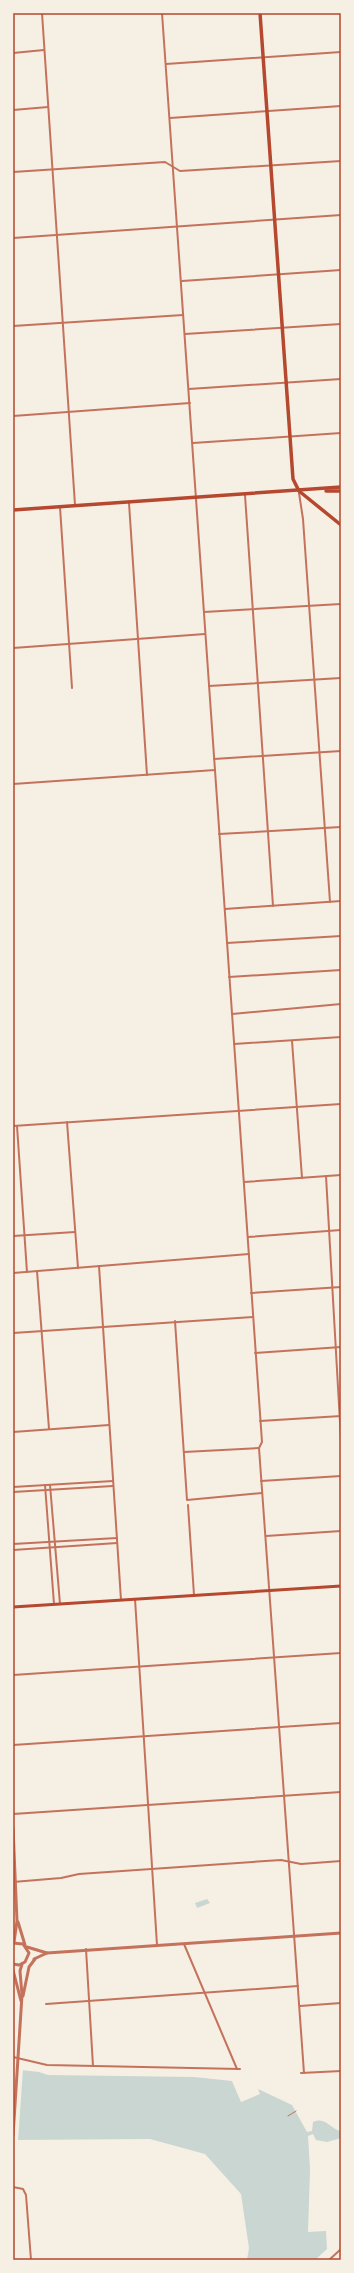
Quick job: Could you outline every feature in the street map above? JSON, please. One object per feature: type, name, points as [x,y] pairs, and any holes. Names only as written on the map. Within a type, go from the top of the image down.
[{"type":"main road","points":[[260,13],[293,479],[299,491],[341,525]]},
{"type":"main road","points":[[13,510],[317,490],[341,487]]},
{"type":"main road","points":[[317,490],[341,491]]},
{"type":"main road","points":[[13,1607],[341,1586]]},
{"type":"street","points":[[42,13],[75,506]]},
{"type":"street","points":[[162,13],[182,281],[183,315],[197,498],[229,977],[240,1111],[262,1442],[259,1448],[261,1481],[276,1657],[304,2073]]},
{"type":"street","points":[[13,53],[44,50]]},
{"type":"street","points":[[166,64],[341,52]]},
{"type":"street","points":[[170,118],[341,106]]},
{"type":"street","points":[[13,110],[48,108]]},
{"type":"street","points":[[13,172],[165,162],[173,165],[180,171],[341,161]]},
{"type":"street","points":[[13,238],[341,215]]},
{"type":"street","points":[[182,281],[341,270]]},
{"type":"street","points":[[13,326],[63,324],[183,315]]},
{"type":"street","points":[[185,334],[341,324]]},
{"type":"street","points":[[189,388],[341,378]]},
{"type":"street","points":[[13,416],[190,403]]},
{"type":"street","points":[[193,443],[341,433]]},
{"type":"street","points":[[299,491],[309,606],[318,753],[330,902]]},
{"type":"street","points":[[245,495],[273,906]]},
{"type":"street","points":[[129,502],[147,775]]},
{"type":"street","points":[[60,507],[72,688]]},
{"type":"street","points":[[204,612],[341,604]]},
{"type":"street","points":[[13,648],[205,634]]},
{"type":"street","points":[[209,686],[341,678]]},
{"type":"street","points":[[214,759],[341,752]]},
{"type":"street","points":[[13,784],[215,770]]},
{"type":"street","points":[[219,834],[341,827]]},
{"type":"street","points":[[225,909],[341,901]]},
{"type":"street","points":[[227,943],[341,936]]},
{"type":"street","points":[[229,977],[341,970]]},
{"type":"street","points":[[232,1014],[341,1004]]},
{"type":"street","points":[[234,1044],[341,1037]]},
{"type":"street","points":[[292,1041],[302,1178]]},
{"type":"street","points":[[13,1126],[341,1104]]},
{"type":"street","points":[[67,1122],[78,1268]]},
{"type":"street","points":[[17,1126],[28,1272]]},
{"type":"street","points":[[244,1182],[341,1175]]},
{"type":"street","points":[[326,1176],[341,1440]]},
{"type":"street","points":[[248,1237],[341,1230]]},
{"type":"street","points":[[13,1236],[75,1232]]},
{"type":"street","points":[[13,1273],[249,1254]]},
{"type":"street","points":[[99,1266],[121,1600]]},
{"type":"street","points":[[37,1271],[49,1429]]},
{"type":"street","points":[[252,1293],[341,1286]]},
{"type":"street","points":[[13,1333],[253,1316]]},
{"type":"street","points":[[175,1321],[187,1500],[262,1493]]},
{"type":"street","points":[[255,1353],[341,1347]]},
{"type":"street","points":[[260,1421],[340,1416]]},
{"type":"street","points":[[13,1432],[109,1425]]},
{"type":"street","points":[[184,1452],[259,1448]]},
{"type":"street","points":[[261,1481],[341,1476]]},
{"type":"street","points":[[13,1487],[113,1481]]},
{"type":"street","points":[[45,1485],[54,1604]]},
{"type":"street","points":[[50,1485],[60,1604]]},
{"type":"street","points":[[13,1492],[113,1486]]},
{"type":"street","points":[[188,1505],[194,1595]]},
{"type":"street","points":[[266,1536],[341,1531]]},
{"type":"street","points":[[13,1544],[117,1538]]},
{"type":"street","points":[[13,1550],[117,1543]]},
{"type":"street","points":[[135,1599],[157,1945]]},
{"type":"street","points":[[13,1675],[341,1653]]},
{"type":"street","points":[[13,1745],[341,1723]]},
{"type":"street","points":[[13,1814],[341,1792]]},
{"type":"street","points":[[13,1828],[14,1881],[17,1921],[13,1943],[19,1942],[47,1953]]},
{"type":"street","points":[[14,1881],[61,1878],[79,1874],[281,1860],[301,1864],[341,1861]]},
{"type":"street","points":[[13,2136],[24,1963],[29,1957],[17,1921]]},
{"type":"street","points":[[13,1964],[24,1963],[47,1953],[86,1949],[341,1933]]},
{"type":"street","points":[[13,2057],[47,2065],[239,2069],[183,1943]]},
{"type":"street","points":[[86,1949],[93,2066]]},
{"type":"street","points":[[21,2001],[29,1968],[35,1959]]},
{"type":"street","points":[[13,1970],[21,2001]]},
{"type":"street","points":[[46,2004],[298,1986]]},
{"type":"street","points":[[300,2006],[341,2003]]},
{"type":"street","points":[[301,2073],[341,2071]]},
{"type":"street","points":[[13,2188],[23,2189],[26,2195],[31,2260]]},
{"type":"street","points":[[329,2260],[341,2249]]},
{"type":"lane","points":[[288,2116],[296,2112]]},
{"type":"shaded area","points":[[207,1899],[210,1903],[197,1908],[195,1903]]},
{"type":"shaded area","points":[[21,2070],[39,2072],[48,2075],[194,2077],[232,2081],[258,2089],[292,2105],[307,2132],[312,2131],[313,2122],[317,2121],[325,2122],[341,2131],[341,2138],[327,2142],[316,2140],[313,2134],[308,2136],[310,2169],[308,2232],[326,2231],[327,2249],[315,2260],[247,2260],[249,2248],[241,2194],[205,2154],[150,2139],[13,2140]]},
{"type":"pier","points":[[13,2067],[23,2069],[18,2141],[13,2142]]},
{"type":"pier","points":[[231,2079],[257,2086],[260,2094],[241,2102]]}]
